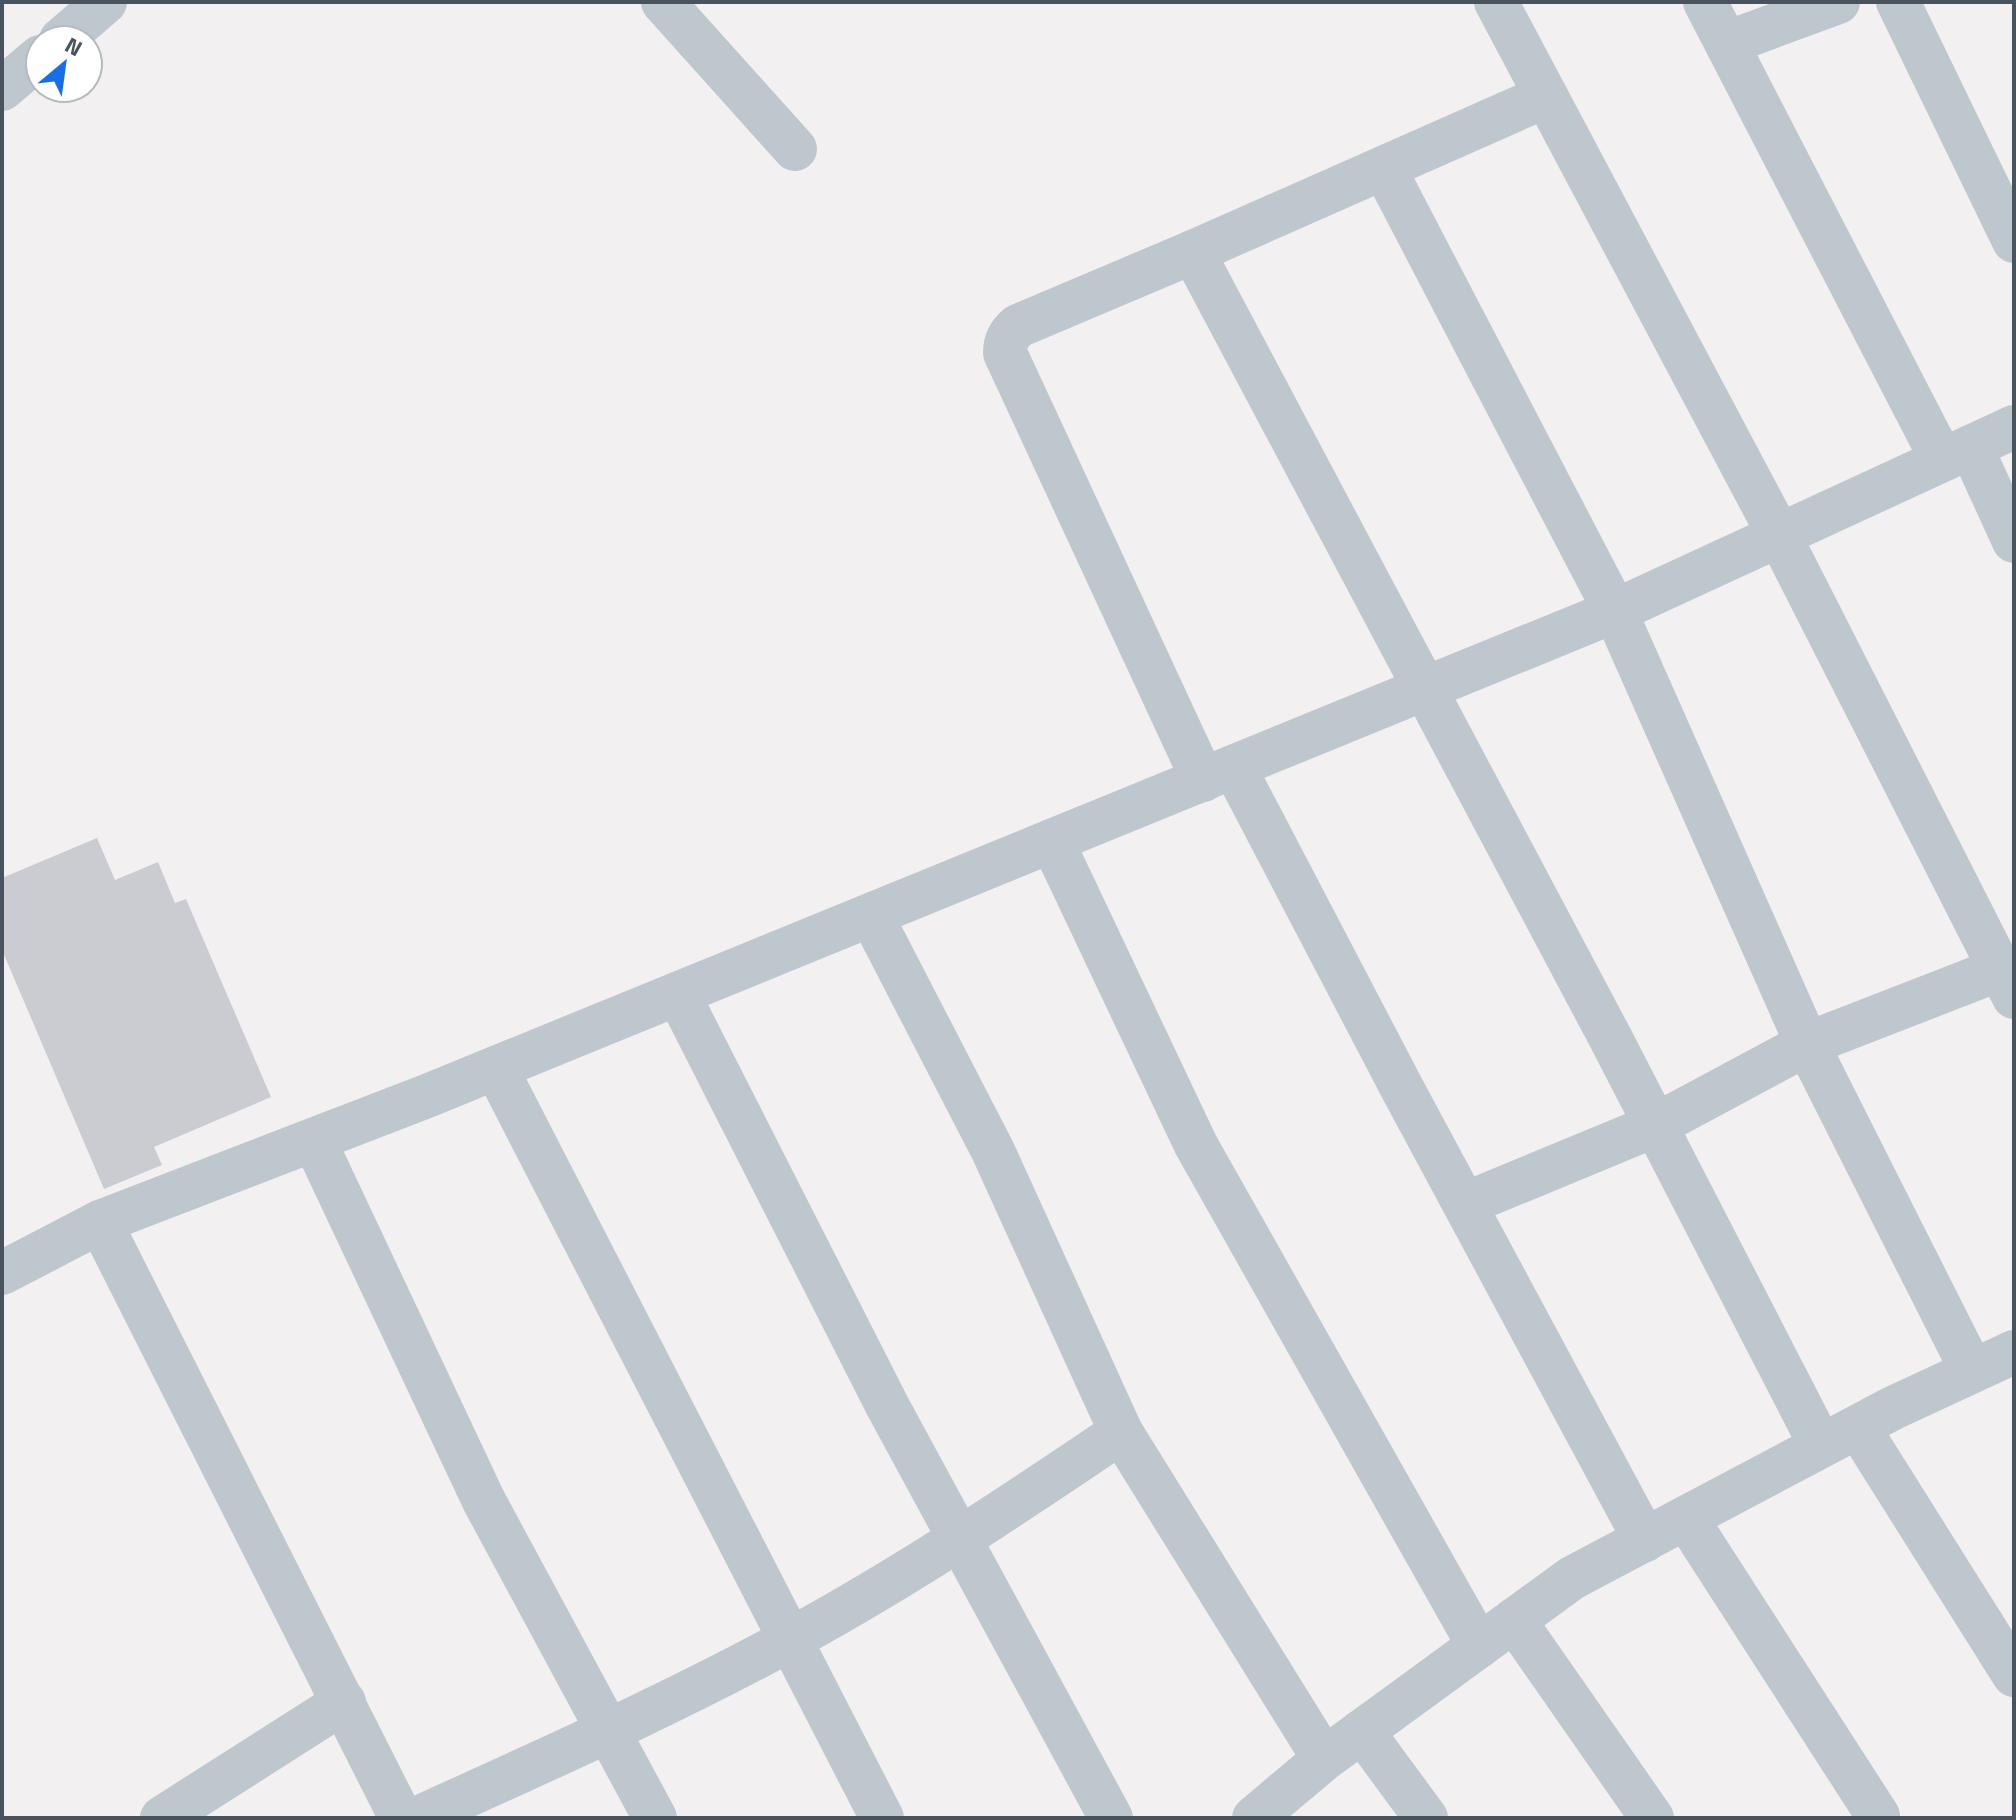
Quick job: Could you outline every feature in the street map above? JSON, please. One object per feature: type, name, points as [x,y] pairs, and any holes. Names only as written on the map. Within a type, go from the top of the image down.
[{"type":"street","points":[[80,24],[105,2]]},
{"type":"street","points":[[663,2],[795,149]]},
{"type":"street","points":[[1465,1204],[1656,1125],[1807,1044],[2007,983],[1779,535],[1496,2]]},
{"type":"street","points":[[1705,2],[1956,454],[2014,541]]},
{"type":"street","points":[[1727,43],[1838,2]]},
{"type":"street","points":[[1898,2],[2014,241]]},
{"type":"street","points":[[2,89],[24,70]]},
{"type":"street","points":[[1546,96],[1018,326],[1005,343],[1005,353],[1219,773],[1465,1204],[1645,1540]]},
{"type":"street","points":[[1254,1818],[1324,1759],[1572,1578],[1840,1437],[2002,1362],[1807,1044],[1615,611],[1384,168]]},
{"type":"street","points":[[1193,252],[1656,1125],[1840,1437],[2014,1675]]},
{"type":"street","points":[[2,1273],[100,1222],[496,1068],[1615,611],[2014,427]]},
{"type":"street","points":[[1052,841],[1196,1145],[1479,1646]]},
{"type":"street","points":[[871,915],[993,1151],[1121,1432],[1324,1759]]},
{"type":"street","points":[[678,994],[888,1407],[1111,1818]]},
{"type":"street","points":[[496,1068],[882,1818]]},
{"type":"street","points":[[314,1140],[484,1501],[655,1818]]},
{"type":"street","points":[[100,1222],[401,1818]]},
{"type":"street","points":[[418,1818],[608,1731],[791,1639],[959,1541],[1121,1432]]},
{"type":"street","points":[[1686,1518],[1878,1816]]},
{"type":"street","points":[[1514,1620],[1652,1818]]},
{"type":"street","points":[[162,1818],[344,1702]]},
{"type":"street","points":[[1362,1731],[1426,1818]]},
{"type":"building","points":[[97,838],[115,880],[158,862],[175,903],[186,899],[271,1097],[154,1147],[162,1165],[104,1189],[2,950],[2,878]]}]
